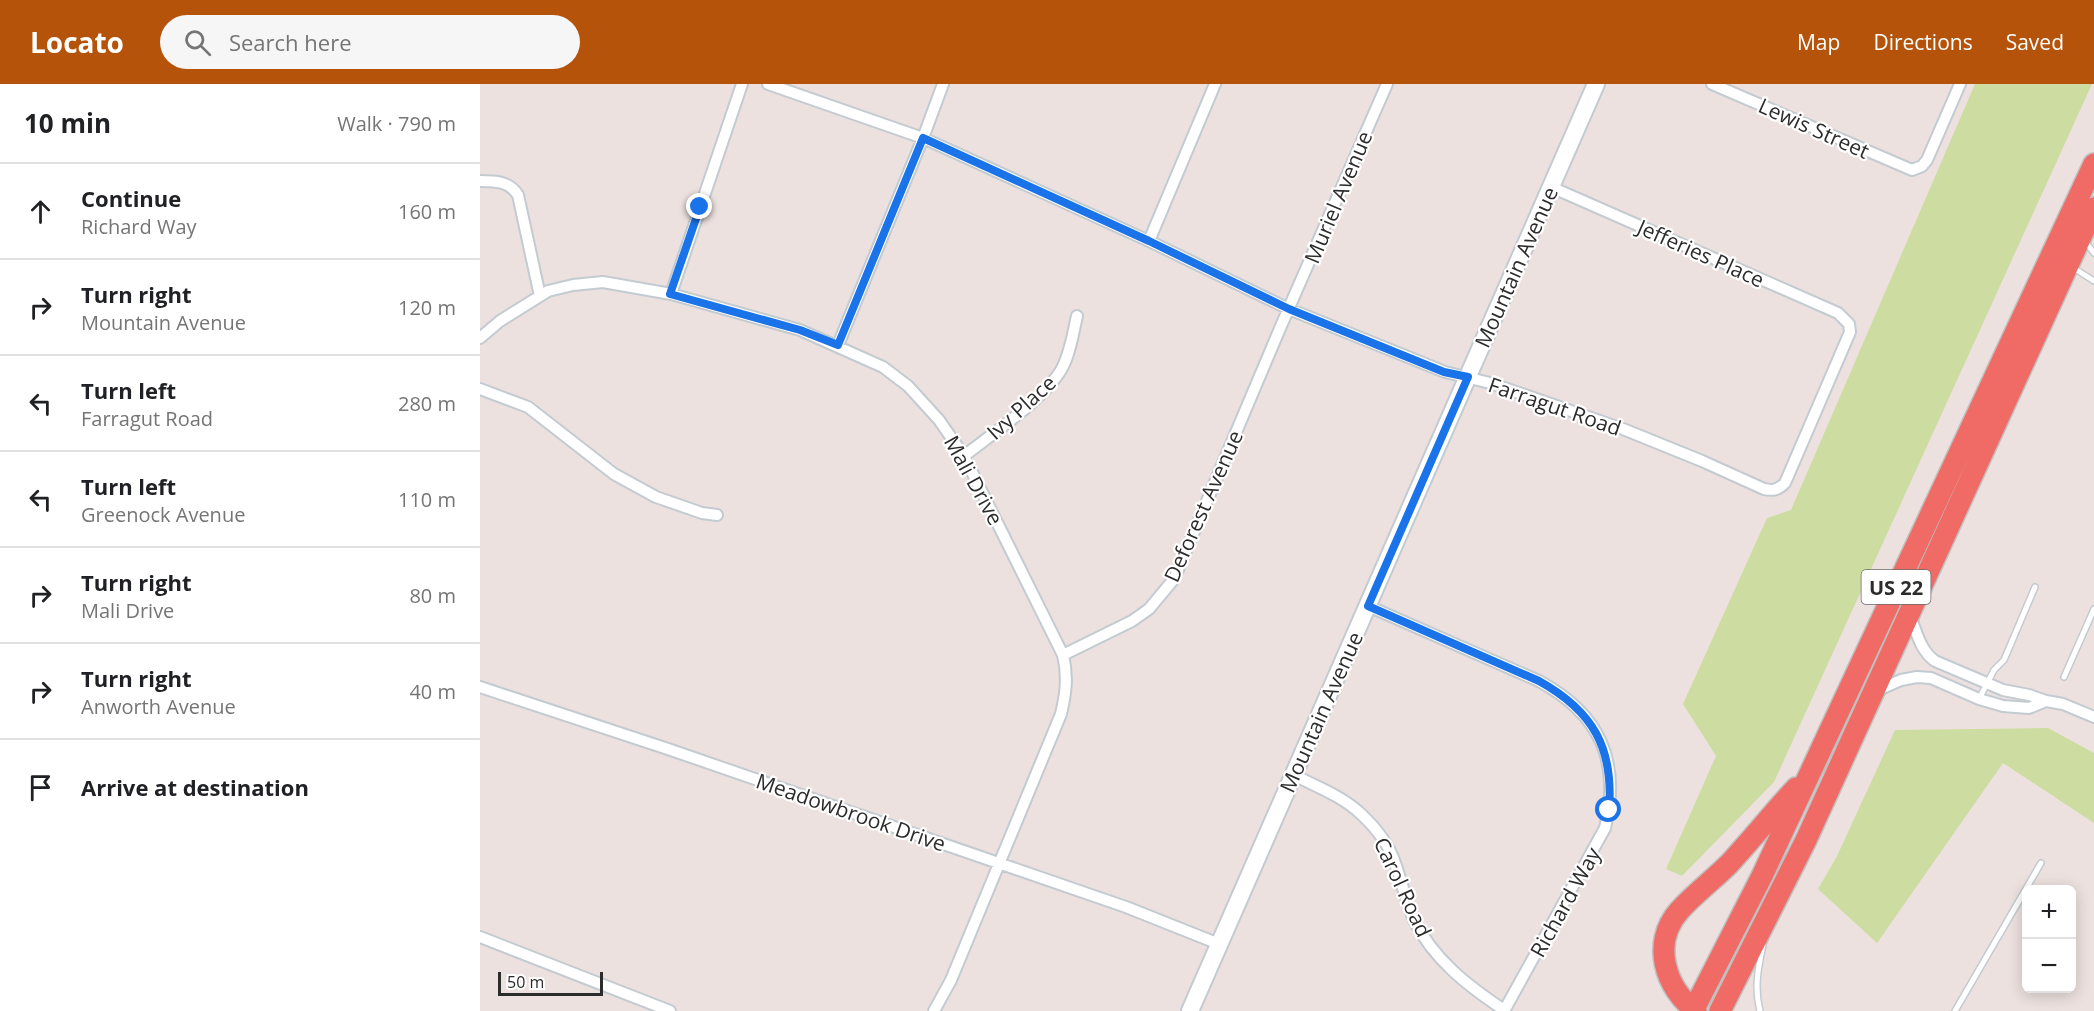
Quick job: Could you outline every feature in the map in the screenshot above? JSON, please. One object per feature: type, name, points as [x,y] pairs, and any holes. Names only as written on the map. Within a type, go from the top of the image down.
[{"type":"highway","name":"US 22","points":[[1694,1010],[1762,876],[2094,164]]},
{"type":"highway","name":"US 22","points":[[1720,1011],[1768,918],[1874,692],[2094,208]]},
{"type":"highway","points":[[1694,1010],[1676,989],[1664,966],[1666,932],[1678,912],[1728,864],[1811,770]]},
{"type":"street","points":[[670,294],[742,84]]},
{"type":"street","name":"Farragut Road","points":[[768,84],[923,138],[1149,241],[1289,309],[1444,372],[1491,383],[1623,429],[1764,489],[1779,489]]},
{"type":"street","points":[[838,345],[943,84]]},
{"type":"street","points":[[1149,241],[1215,84]]},
{"type":"street","name":"Muriel Avenue","points":[[1289,309],[1387,84]]},
{"type":"street","name":"Mountain Avenue","points":[[1190,1011],[1596,84]]},
{"type":"street","name":"Lewis Street","points":[[1712,84],[1904,167],[1917,169],[1926,160],[1960,84]]},
{"type":"street","points":[[480,181],[505,183],[518,195],[540,296]]},
{"type":"street","name":"Jefferies Place","points":[[1551,187],[1838,314],[1849,324],[1850,332],[1785,483],[1779,489]]},
{"type":"street","name":"Mali Drive","points":[[480,338],[500,321],[548,291],[573,285],[603,282],[670,294],[800,330],[883,367],[908,386],[939,420],[964,456],[1063,655],[1067,681],[1061,714],[951,980],[934,1011]]},
{"type":"street","name":"Deforest Avenue","points":[[1063,655],[1132,621],[1149,609],[1174,579],[1289,309]]},
{"type":"street","name":"Ivy Place","points":[[964,456],[1042,394],[1054,380],[1063,367],[1077,316]]},
{"type":"street","points":[[480,389],[528,408],[622,479],[657,497],[702,513],[717,515]]},
{"type":"street","name":"Richard Way","points":[[1368,606],[1539,681],[1560,693],[1578,707],[1592,726],[1603,748],[1609,768],[1611,790],[1605,828],[1504,1011]]},
{"type":"street","points":[[1909,614],[1922,646],[1927,655],[1935,661],[2009,691],[2063,704],[2094,717]]},
{"type":"street","points":[[1874,692],[1901,680],[1917,676],[1931,678],[1979,699],[2006,706],[2029,708],[2046,701]]},
{"type":"street","name":"Meadowbrook Drive","points":[[480,687],[1126,907],[1219,944]]},
{"type":"street","name":"Carol Road","points":[[1294,775],[1344,800],[1369,822],[1387,846],[1395,862],[1415,921],[1441,960],[1455,975],[1504,1011]]},
{"type":"street","points":[[480,937],[670,1011]]},
{"type":"lane","points":[[2081,236],[2094,253]]},
{"type":"lane","points":[[2068,265],[2094,281]]},
{"type":"lane","points":[[1979,699],[1994,670],[2004,660],[2035,587]]},
{"type":"lane","points":[[2064,677],[2094,609]]},
{"type":"lane","points":[[2006,706],[2009,691]]},
{"type":"lane","points":[[1955,1011],[2041,863]]},
{"type":"lane","points":[[1760,1011],[1756,996],[1757,977],[1768,918]]},
{"type":"green space","points":[[1975,84],[2092,84],[1774,782],[1682,876],[1666,869],[1716,756],[1683,704],[1767,518],[1791,510]]},
{"type":"green space","points":[[2048,728],[2094,753],[2094,823],[2003,763],[1877,943],[1818,889],[1837,856],[1895,730]]},
{"type":"route","points":[[700,207],[670,294],[800,330],[838,345],[923,138],[1149,241],[1289,309],[1444,372],[1468,377],[1368,606],[1539,681],[1578,707],[1592,726],[1603,748],[1609,768],[1611,790],[1609,810]]}]
